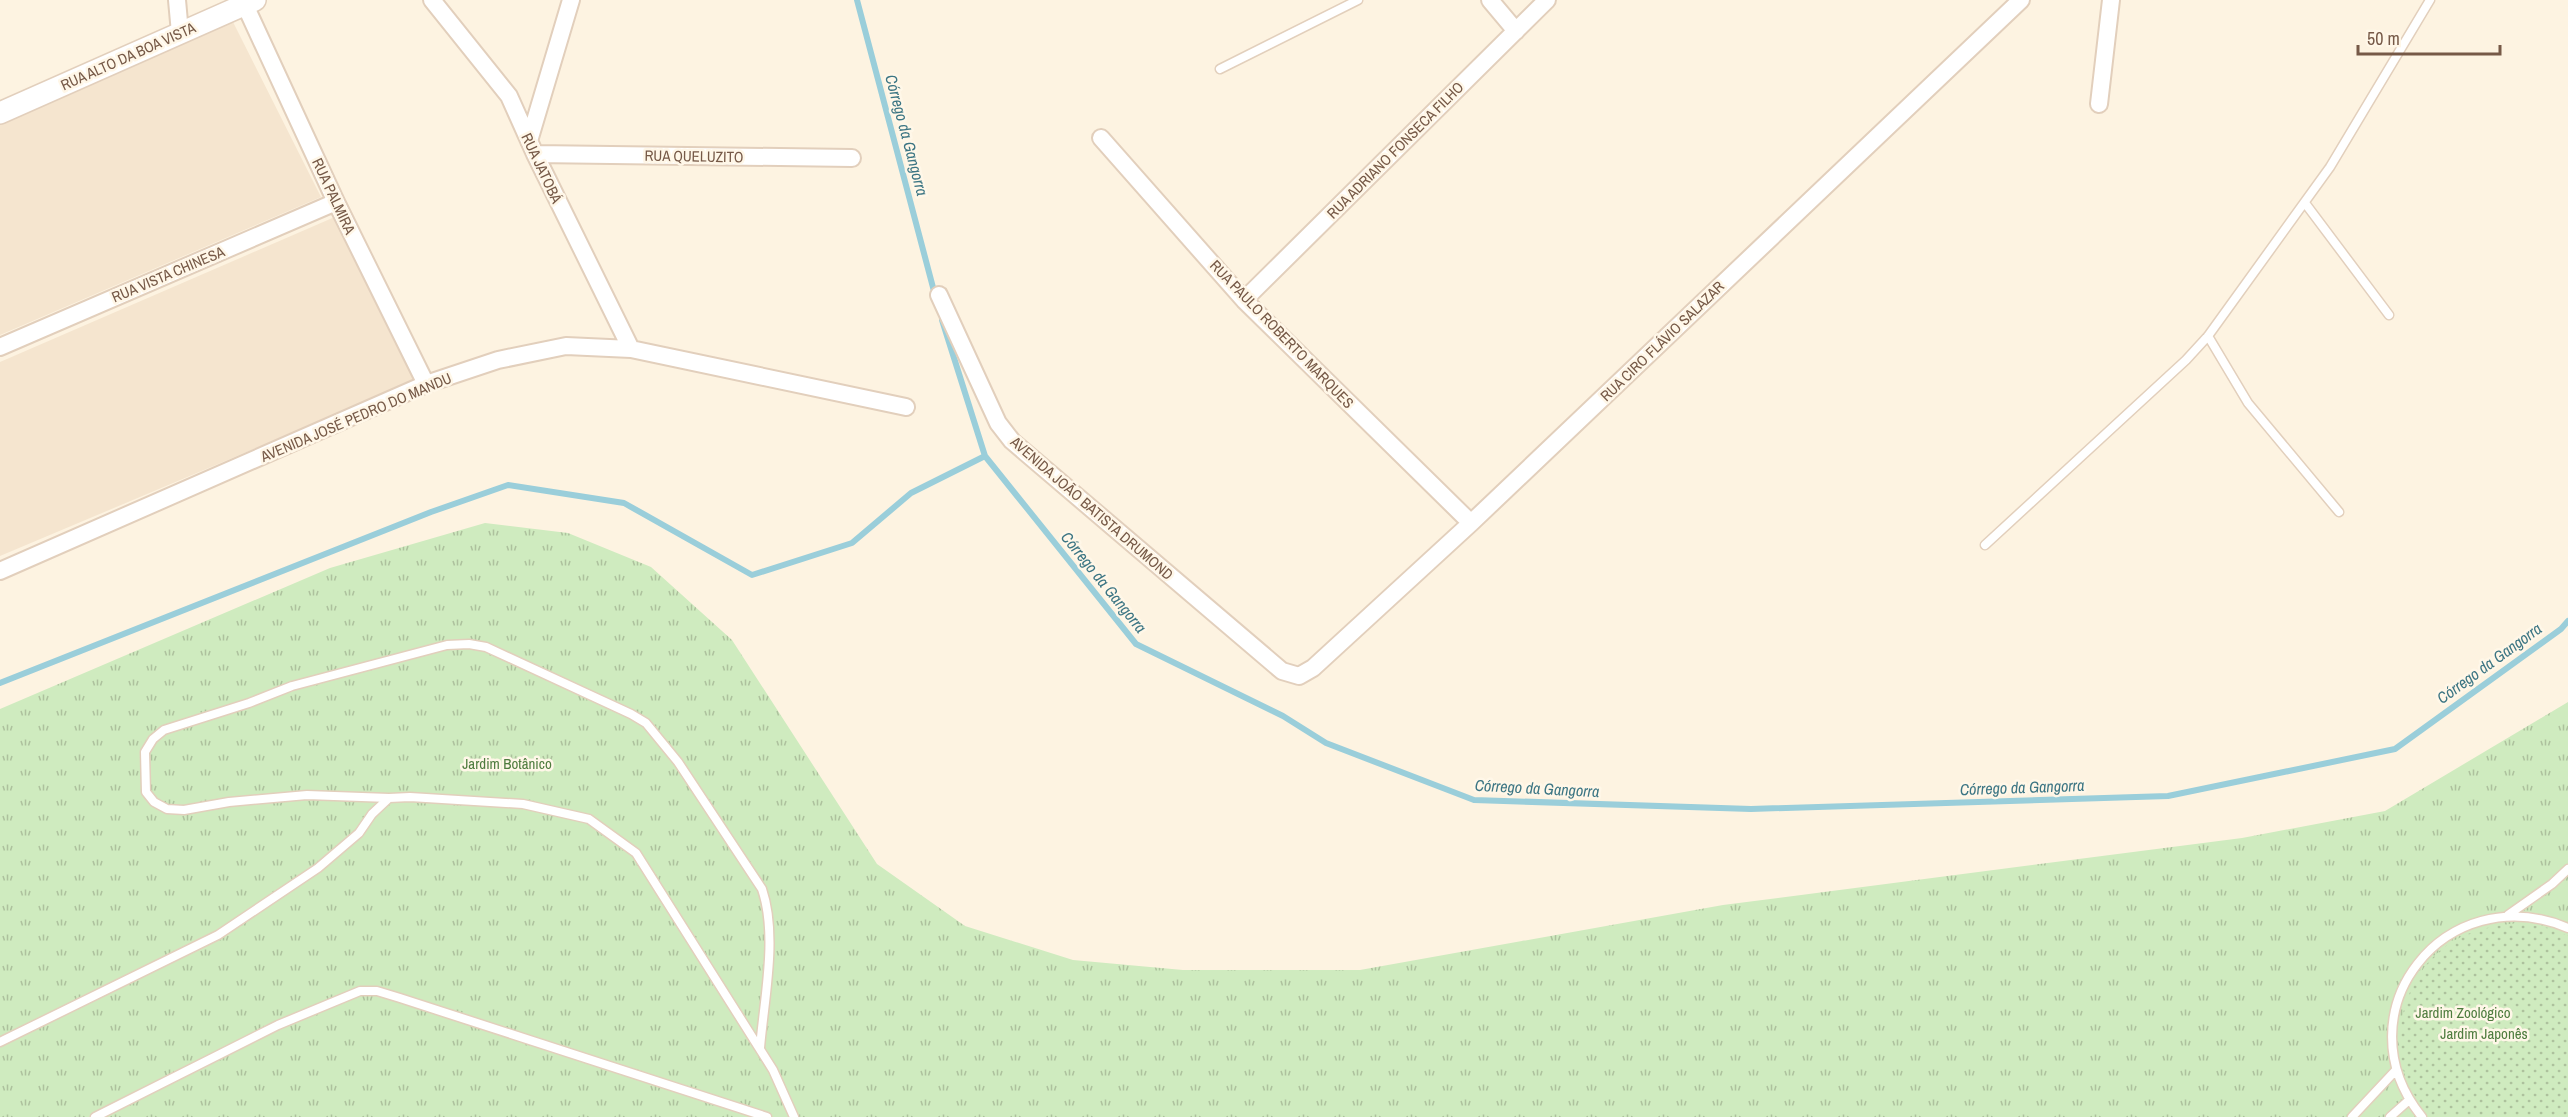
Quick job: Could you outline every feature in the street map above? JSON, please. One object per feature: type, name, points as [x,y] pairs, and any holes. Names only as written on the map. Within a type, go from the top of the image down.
[{"type":"street","points":[[177,0],[180,33]]},
{"type":"street","name":"RUA JATOBÁ","points":[[432,0],[509,96],[631,350]]},
{"type":"street","points":[[532,147],[571,0]]},
{"type":"street","points":[[1490,0],[1516,31]]},
{"type":"street","name":"RUA ADRIANO FONSECA FILHO","points":[[1244,300],[1547,0]]},
{"type":"street","name":"RUA CIRO FLÁVIO SALAZAR","points":[[1299,676],[1312,668],[1471,523],[2021,0]]},
{"type":"street","points":[[2099,104],[2111,0]]},
{"type":"street","name":"RUA ALTO DA BOA VISTA","points":[[0,113],[250,3]]},
{"type":"street","name":"RUA PALMIRA","points":[[250,3],[336,202],[426,384]]},
{"type":"street","name":"RUA PAULO ROBERTO MARQUES","points":[[1101,138],[1244,300],[1471,523]]},
{"type":"street","name":"RUA QUELUZITO","points":[[532,147],[852,158]]},
{"type":"street","name":"RUA VISTA CHINESA","points":[[0,347],[336,202]]},
{"type":"street","name":"AVENIDA JOÃO BATISTA DRUMOND","points":[[939,296],[998,423],[1012,441],[1282,671],[1299,676]]},
{"type":"street","name":"AVENIDA JOSÉ PEDRO DO MANDU","points":[[0,571],[426,384],[498,360],[566,346],[631,350],[906,407]]},
{"type":"lane","points":[[1220,69],[1358,0]]},
{"type":"lane","points":[[1985,545],[2186,360],[2208,336],[2330,167],[2430,0]]},
{"type":"lane","points":[[2305,203],[2389,315]]},
{"type":"lane","points":[[2208,336],[2248,403],[2339,512]]},
{"type":"lane","points":[[759,1048],[770,935],[769,909],[762,889],[678,762],[646,723],[631,714],[486,647],[469,644],[447,645],[292,686],[249,703],[164,730],[153,739],[145,752],[146,792],[154,802],[167,809],[184,810],[229,802],[308,795],[389,798],[410,796],[523,804],[589,819],[636,853],[759,1048],[773,1070],[794,1117]]},
{"type":"lane","points":[[0,1042],[218,935],[318,868],[359,833],[389,798]]},
{"type":"lane","points":[[2508,915],[2552,884],[2568,869]]},
{"type":"lane","points":[[2421,1117],[2408,1101],[2396,1070],[2392,1034],[2398,998],[2415,966],[2440,940],[2472,922],[2508,915],[2546,918],[2568,928]]},
{"type":"lane","points":[[95,1117],[278,1025],[360,991],[377,991],[400,998],[767,1117]]},
{"type":"lane","points":[[2352,1117],[2396,1070]]},
{"type":"lane","points":[[2390,1117],[2408,1101]]},
{"type":"shaded area","points":[[232,20],[321,197],[0,335],[0,124]]},
{"type":"shaded area","points":[[337,216],[420,379],[0,556],[0,362]]},
{"type":"green space","name":"Jardim Botânico","points":[[485,523],[568,533],[651,567],[732,640],[877,864],[965,926],[1073,960],[1183,970],[1360,970],[1723,905],[2242,838],[2385,811],[2568,702],[2568,1117],[0,1117],[0,709],[330,568]]},
{"type":"green space","name":"Jardim Japonês","points":[[2519,923],[2549,928],[2568,936],[2568,1117],[2430,1117],[2414,1094],[2403,1069],[2400,1031],[2403,1012],[2410,993],[2418,976],[2444,947],[2475,931]]},
{"type":"waterway","name":"Córrego da Gangorra","points":[[857,0],[935,295]]},
{"type":"waterway","name":"Córrego da Gangorra","points":[[942,320],[985,456],[1136,644],[1283,716],[1326,743],[1474,800],[1751,809],[2168,796],[2395,749],[2561,629],[2568,621]]},
{"type":"waterway","points":[[0,683],[431,512],[508,485],[624,503],[752,575],[852,543],[911,493],[985,456]]},
{"type":"park label","name":"Jardim Zoológico","points":[[2463,1012]]}]
